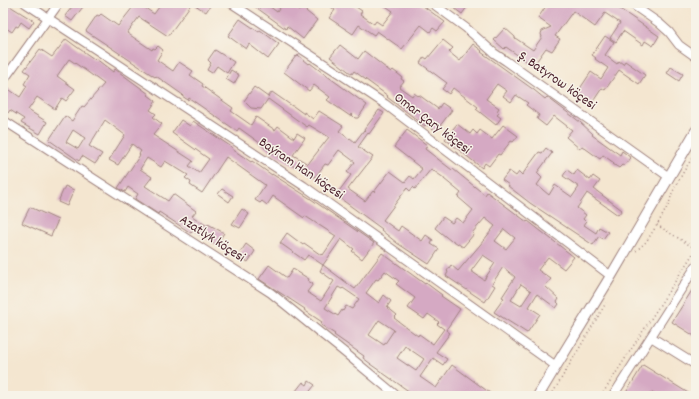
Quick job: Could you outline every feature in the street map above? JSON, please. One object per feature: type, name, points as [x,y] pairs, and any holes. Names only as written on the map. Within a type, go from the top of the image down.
[{"type":"street","name":"Baýram Han köçesi","points":[[25,3],[304,186],[556,366]]},
{"type":"street","points":[[3,81],[59,3]]},
{"type":"street","name":"Omar Çary köçesi","points":[[231,3],[385,104],[611,276]]},
{"type":"street","name":"Ş. Batyrow köçesi","points":[[432,3],[466,28],[500,57],[669,177]]},
{"type":"street","points":[[630,3],[659,23],[670,32],[679,45],[696,57]]},
{"type":"street","name":"Azatlyk köçesi","points":[[3,120],[271,293],[397,396]]},
{"type":"street","points":[[538,396],[611,276],[696,131]]},
{"type":"street","points":[[613,396],[696,266]]},
{"type":"street","points":[[651,337],[696,365]]},
{"type":"path","points":[[635,253],[646,242],[657,225],[669,204],[672,193],[696,152]]},
{"type":"path","points":[[601,396],[696,249],[657,225]]},
{"type":"path","points":[[551,396],[607,301]]},
{"type":"building","points":[[3,3],[34,21],[29,28],[21,22],[12,32],[3,26]]},
{"type":"building","points":[[75,3],[86,3],[72,21],[65,16]]},
{"type":"building","points":[[127,3],[138,3],[154,14],[162,3],[192,3],[168,36],[139,17],[127,33],[152,50],[158,46],[163,50],[157,60],[173,71],[179,62],[193,71],[190,75],[203,84],[202,86],[233,108],[231,111],[251,125],[256,117],[275,130],[278,126],[294,138],[297,133],[305,138],[293,155],[308,164],[329,137],[309,125],[307,127],[268,99],[261,109],[251,108],[244,101],[254,87],[268,97],[272,92],[313,119],[319,111],[343,126],[339,131],[355,142],[379,110],[384,113],[358,147],[373,157],[348,189],[365,201],[390,171],[405,182],[410,176],[414,179],[422,169],[394,147],[407,130],[427,145],[425,149],[452,170],[453,169],[485,195],[487,192],[527,222],[528,221],[574,257],[564,269],[548,257],[538,270],[551,279],[545,286],[559,299],[557,302],[559,304],[556,308],[537,294],[529,307],[540,314],[527,333],[494,312],[504,298],[502,297],[515,277],[503,267],[492,284],[495,286],[485,302],[446,276],[451,265],[458,271],[495,226],[485,218],[472,233],[474,234],[463,247],[452,240],[451,241],[435,228],[443,217],[452,223],[456,218],[463,223],[473,210],[458,197],[461,193],[431,169],[415,189],[413,187],[410,191],[407,188],[383,220],[398,231],[401,226],[422,241],[426,235],[433,240],[431,244],[439,249],[429,264],[397,243],[381,230],[382,229],[341,199],[344,195],[339,191],[351,175],[347,172],[355,162],[339,150],[328,165],[325,164],[315,177],[297,164],[295,167],[274,154],[239,128],[237,131],[189,98],[188,100],[156,76],[155,77],[86,31],[97,15],[99,16],[101,14],[118,26],[133,7]],"holes":[[[504,229],[515,238],[506,249],[495,241]],[[483,255],[495,263],[484,280],[471,271]],[[521,284],[531,291],[521,306],[511,300]]]},
{"type":"building","points":[[192,3],[212,3],[206,12]]},
{"type":"building","points":[[250,3],[265,3],[277,12],[283,3],[288,3],[299,11],[301,7],[317,20],[303,39],[287,26],[286,29]]},
{"type":"building","points":[[325,3],[350,3],[362,11],[360,14],[374,24],[376,21],[382,25],[393,11],[381,3],[419,3],[445,22],[437,31],[433,28],[430,32],[421,25],[402,49],[377,31],[374,35],[359,25],[353,34],[329,18],[335,10]]},
{"type":"building","points":[[447,3],[470,3],[462,14]]},
{"type":"building","points":[[548,3],[611,3],[659,36],[653,46],[645,41],[643,45],[623,31],[616,42],[610,38],[620,23],[605,13],[595,27],[573,11],[555,36],[560,39],[552,51],[546,48],[533,66],[506,47],[504,49],[494,40],[505,28],[515,38],[533,50],[542,37],[542,31],[551,27],[538,18]]},
{"type":"building","points":[[240,19],[259,32],[260,30],[279,44],[268,59],[249,44],[246,49],[228,36]]},
{"type":"building","points":[[605,36],[614,42],[605,55],[617,64],[619,61],[623,64],[625,61],[645,75],[639,84],[619,70],[605,90],[602,88],[590,106],[575,96],[591,72],[601,79],[608,68],[595,59],[596,58],[592,55]]},
{"type":"building","points":[[66,39],[113,72],[115,69],[149,94],[148,95],[156,101],[150,110],[156,114],[153,117],[162,124],[153,135],[193,161],[189,166],[199,173],[209,159],[172,133],[181,120],[190,126],[193,121],[251,162],[252,161],[311,199],[374,243],[362,259],[352,251],[354,249],[341,239],[323,265],[308,255],[304,260],[280,243],[287,233],[303,245],[304,243],[321,255],[323,255],[336,236],[305,216],[304,218],[273,196],[267,205],[262,201],[260,203],[255,200],[265,185],[226,157],[202,193],[190,185],[191,182],[185,178],[188,175],[165,161],[161,167],[147,158],[140,169],[152,177],[145,186],[168,201],[173,194],[196,211],[192,216],[207,226],[208,224],[224,233],[216,245],[194,230],[191,233],[159,212],[158,214],[135,199],[138,194],[128,187],[125,192],[118,188],[140,155],[139,154],[141,151],[132,144],[118,165],[109,160],[125,135],[105,120],[89,146],[102,154],[95,164],[82,156],[79,161],[49,140],[65,116],[72,121],[82,106],[84,107],[104,84],[69,59],[57,76],[75,89],[66,101],[62,98],[55,109],[37,97],[28,110],[47,122],[40,134],[21,123],[24,119],[10,110],[8,113],[3,111],[3,95],[7,88],[20,97],[27,86],[24,84],[30,74],[24,70],[40,49],[52,57]],"holes":[[[73,130],[85,138],[78,149],[66,142]]]},
{"type":"building","points":[[443,40],[453,48],[449,52],[460,61],[473,44],[482,51],[481,52],[545,99],[547,97],[580,122],[593,134],[592,135],[620,155],[622,151],[631,158],[624,166],[622,165],[619,168],[603,155],[600,159],[582,146],[580,149],[566,137],[572,130],[554,116],[546,126],[537,119],[539,115],[526,105],[528,103],[516,95],[511,102],[503,96],[507,91],[497,84],[486,99],[499,108],[497,111],[499,113],[497,115],[501,118],[496,125],[476,109],[478,107],[453,88],[449,94],[442,89],[447,83],[420,63],[424,57],[427,59]]},
{"type":"building","points":[[340,45],[358,59],[364,51],[391,72],[393,70],[402,77],[401,79],[404,81],[399,87],[412,96],[414,93],[418,96],[419,95],[438,109],[442,103],[452,110],[436,131],[426,124],[425,126],[354,71],[352,74],[330,57]]},
{"type":"building","points":[[215,50],[234,62],[227,73],[217,66],[212,73],[207,70],[211,63],[208,60]]},
{"type":"building","points":[[298,55],[367,105],[358,118],[355,118],[351,114],[350,116],[327,100],[330,97],[314,85],[309,91],[284,72]]},
{"type":"building","points":[[671,67],[683,74],[679,81],[667,73]]},
{"type":"building","points":[[231,70],[239,75],[234,84],[226,79]]},
{"type":"building","points":[[457,124],[470,134],[473,130],[477,134],[480,130],[492,139],[503,125],[518,136],[513,142],[511,141],[500,155],[498,154],[489,166],[485,163],[482,168],[445,139]]},
{"type":"building","points":[[546,148],[552,153],[537,173],[542,178],[537,185],[549,195],[555,185],[572,197],[579,187],[563,176],[567,170],[574,175],[577,170],[590,180],[593,176],[600,181],[594,189],[622,210],[618,215],[587,193],[577,208],[586,215],[583,219],[586,222],[584,225],[596,233],[599,227],[608,232],[603,239],[599,236],[593,245],[530,203],[502,180],[509,171],[516,176],[519,172],[522,175],[539,152],[542,153]]},
{"type":"building","points":[[65,186],[74,190],[67,206],[58,202]]},
{"type":"building","points":[[222,189],[233,196],[229,202],[218,194]]},
{"type":"building","points":[[30,207],[58,220],[51,236],[22,223]]},
{"type":"building","points":[[242,209],[249,214],[240,228],[232,224]]},
{"type":"building","points":[[246,244],[255,251],[248,262],[238,256]]},
{"type":"building","points":[[382,253],[442,295],[441,296],[460,309],[446,330],[450,333],[436,352],[447,359],[443,365],[433,358],[420,377],[436,388],[452,365],[494,396],[408,396],[410,392],[370,364],[363,358],[364,356],[321,325],[322,322],[259,279],[269,265],[287,278],[293,269],[309,279],[308,281],[313,284],[307,292],[321,301],[334,281],[320,271],[323,265],[355,289]],"holes":[[[385,271],[399,281],[396,284],[415,298],[408,308],[424,319],[428,314],[439,322],[437,324],[444,329],[433,344],[419,334],[418,336],[394,318],[397,315],[387,307],[391,301],[384,295],[379,303],[366,293],[376,279],[378,280]],[[338,287],[343,288],[359,299],[352,309],[346,306],[338,316],[325,308]],[[379,320],[394,330],[384,345],[369,335]],[[405,346],[424,359],[416,371],[397,358]]]},
{"type":"building","points":[[696,284],[696,337],[672,322]]},
{"type":"building","points":[[643,365],[693,396],[657,396],[651,392],[649,396],[624,396]]},
{"type":"building","points":[[309,381],[315,385],[306,396],[292,396],[303,382],[307,385]]}]
